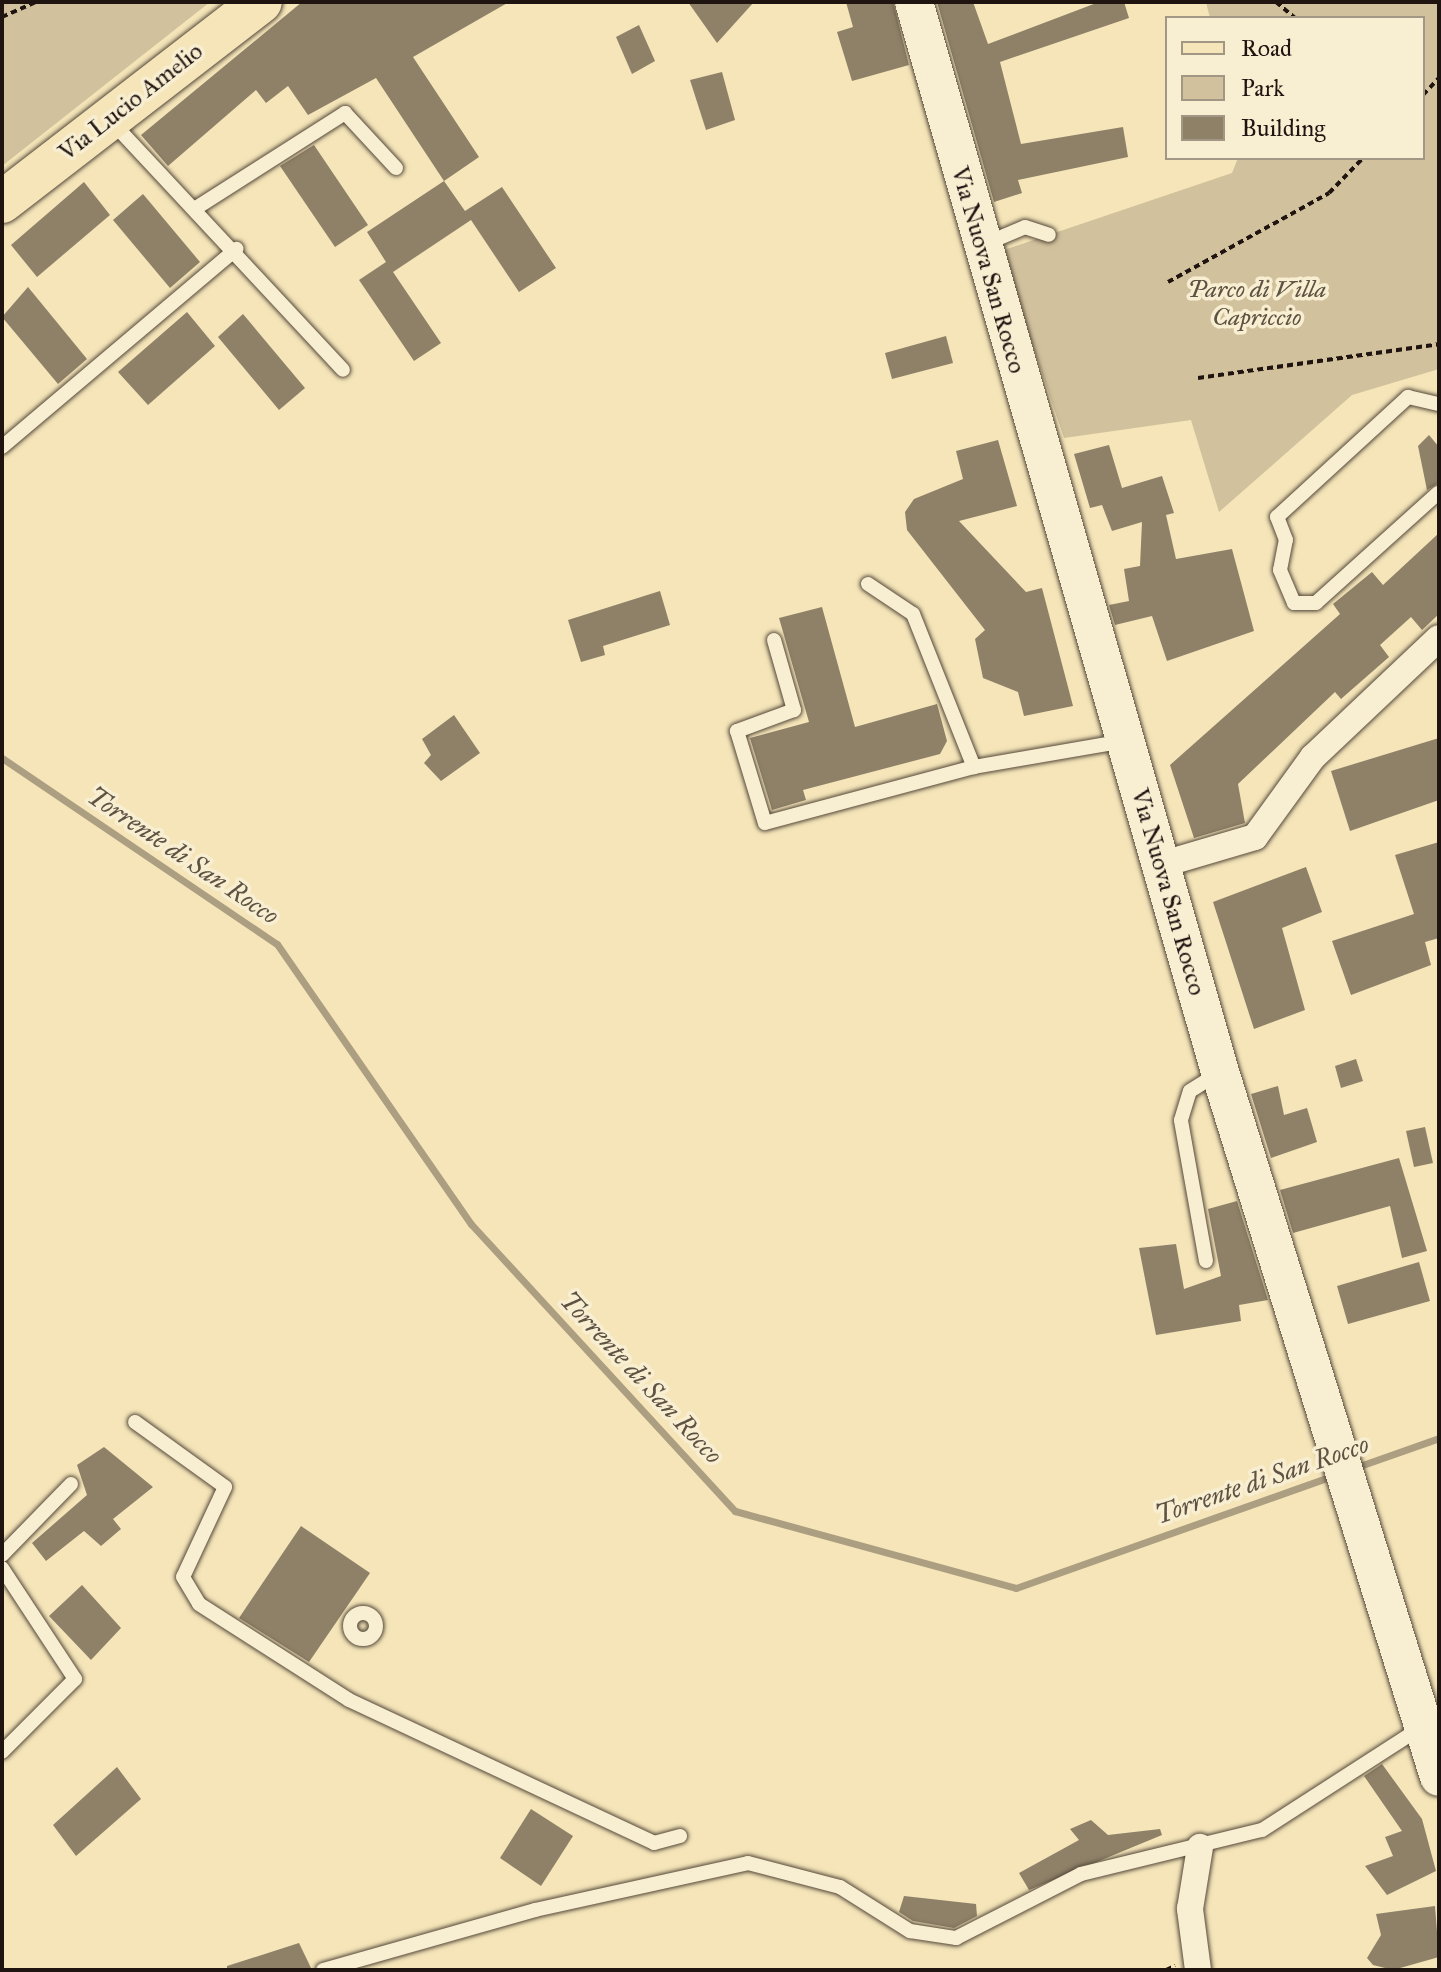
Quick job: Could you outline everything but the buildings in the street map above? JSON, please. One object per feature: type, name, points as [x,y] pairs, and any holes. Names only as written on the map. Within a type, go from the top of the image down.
[{"type":"main road","name":"Via Lucio Amelio","points":[[2,202],[261,2]]},
{"type":"main road","name":"Via Nuova San Rocco","points":[[914,2],[1220,1072],[1312,1351],[1439,1777]]},
{"type":"street","points":[[1160,865],[1255,837],[1313,757],[1439,638]]},
{"type":"street","points":[[1198,1970],[1190,1909],[1200,1847]]},
{"type":"lane","points":[[196,208],[345,113],[396,168]]},
{"type":"lane","points":[[109,119],[236,249],[343,370]]},
{"type":"lane","points":[[981,245],[1025,227],[1049,235]]},
{"type":"lane","points":[[2,447],[236,249]]},
{"type":"lane","points":[[1438,493],[1316,603],[1294,603],[1280,570],[1286,540],[1277,517],[1408,397],[1439,404]]},
{"type":"lane","points":[[868,584],[913,614],[974,767]]},
{"type":"lane","points":[[774,640],[794,710],[737,731],[765,823],[974,767],[1125,741]]},
{"type":"lane","points":[[1206,1261],[1181,1120],[1190,1091],[1220,1072]]},
{"type":"lane","points":[[135,1422],[225,1487],[183,1577],[199,1604],[349,1700],[654,1843],[680,1836]]},
{"type":"lane","points":[[2,1555],[71,1484]]},
{"type":"lane","points":[[2,1568],[75,1679],[2,1752]]},
{"type":"lane","points":[[323,1970],[535,1910],[748,1863],[840,1887],[910,1931],[956,1938],[1081,1874],[1262,1830],[1424,1725]]},
{"type":"path","points":[[2,17],[35,2]]},
{"type":"path","points":[[1276,2],[1293,16]]},
{"type":"path","points":[[1425,93],[1439,78]]},
{"type":"path","points":[[1168,282],[1329,193],[1361,160]]},
{"type":"path","points":[[1198,378],[1439,344]]},
{"type":"green space","points":[[2,2],[210,2],[2,166]]},
{"type":"green space","name":"Parco di Villa Capriccio","points":[[1206,2],[1439,2],[1439,369],[1352,395],[1219,512],[1191,420],[1064,438],[1001,251],[1232,173],[1237,160],[1425,160],[1425,16],[1210,16]]},
{"type":"waterway","name":"Torrente di San Rocco","points":[[2,758],[277,944],[471,1224],[735,1511],[1016,1588],[1335,1475]]},
{"type":"waterway","name":"Torrente di San Rocco","points":[[1354,1468],[1439,1438]]}]
